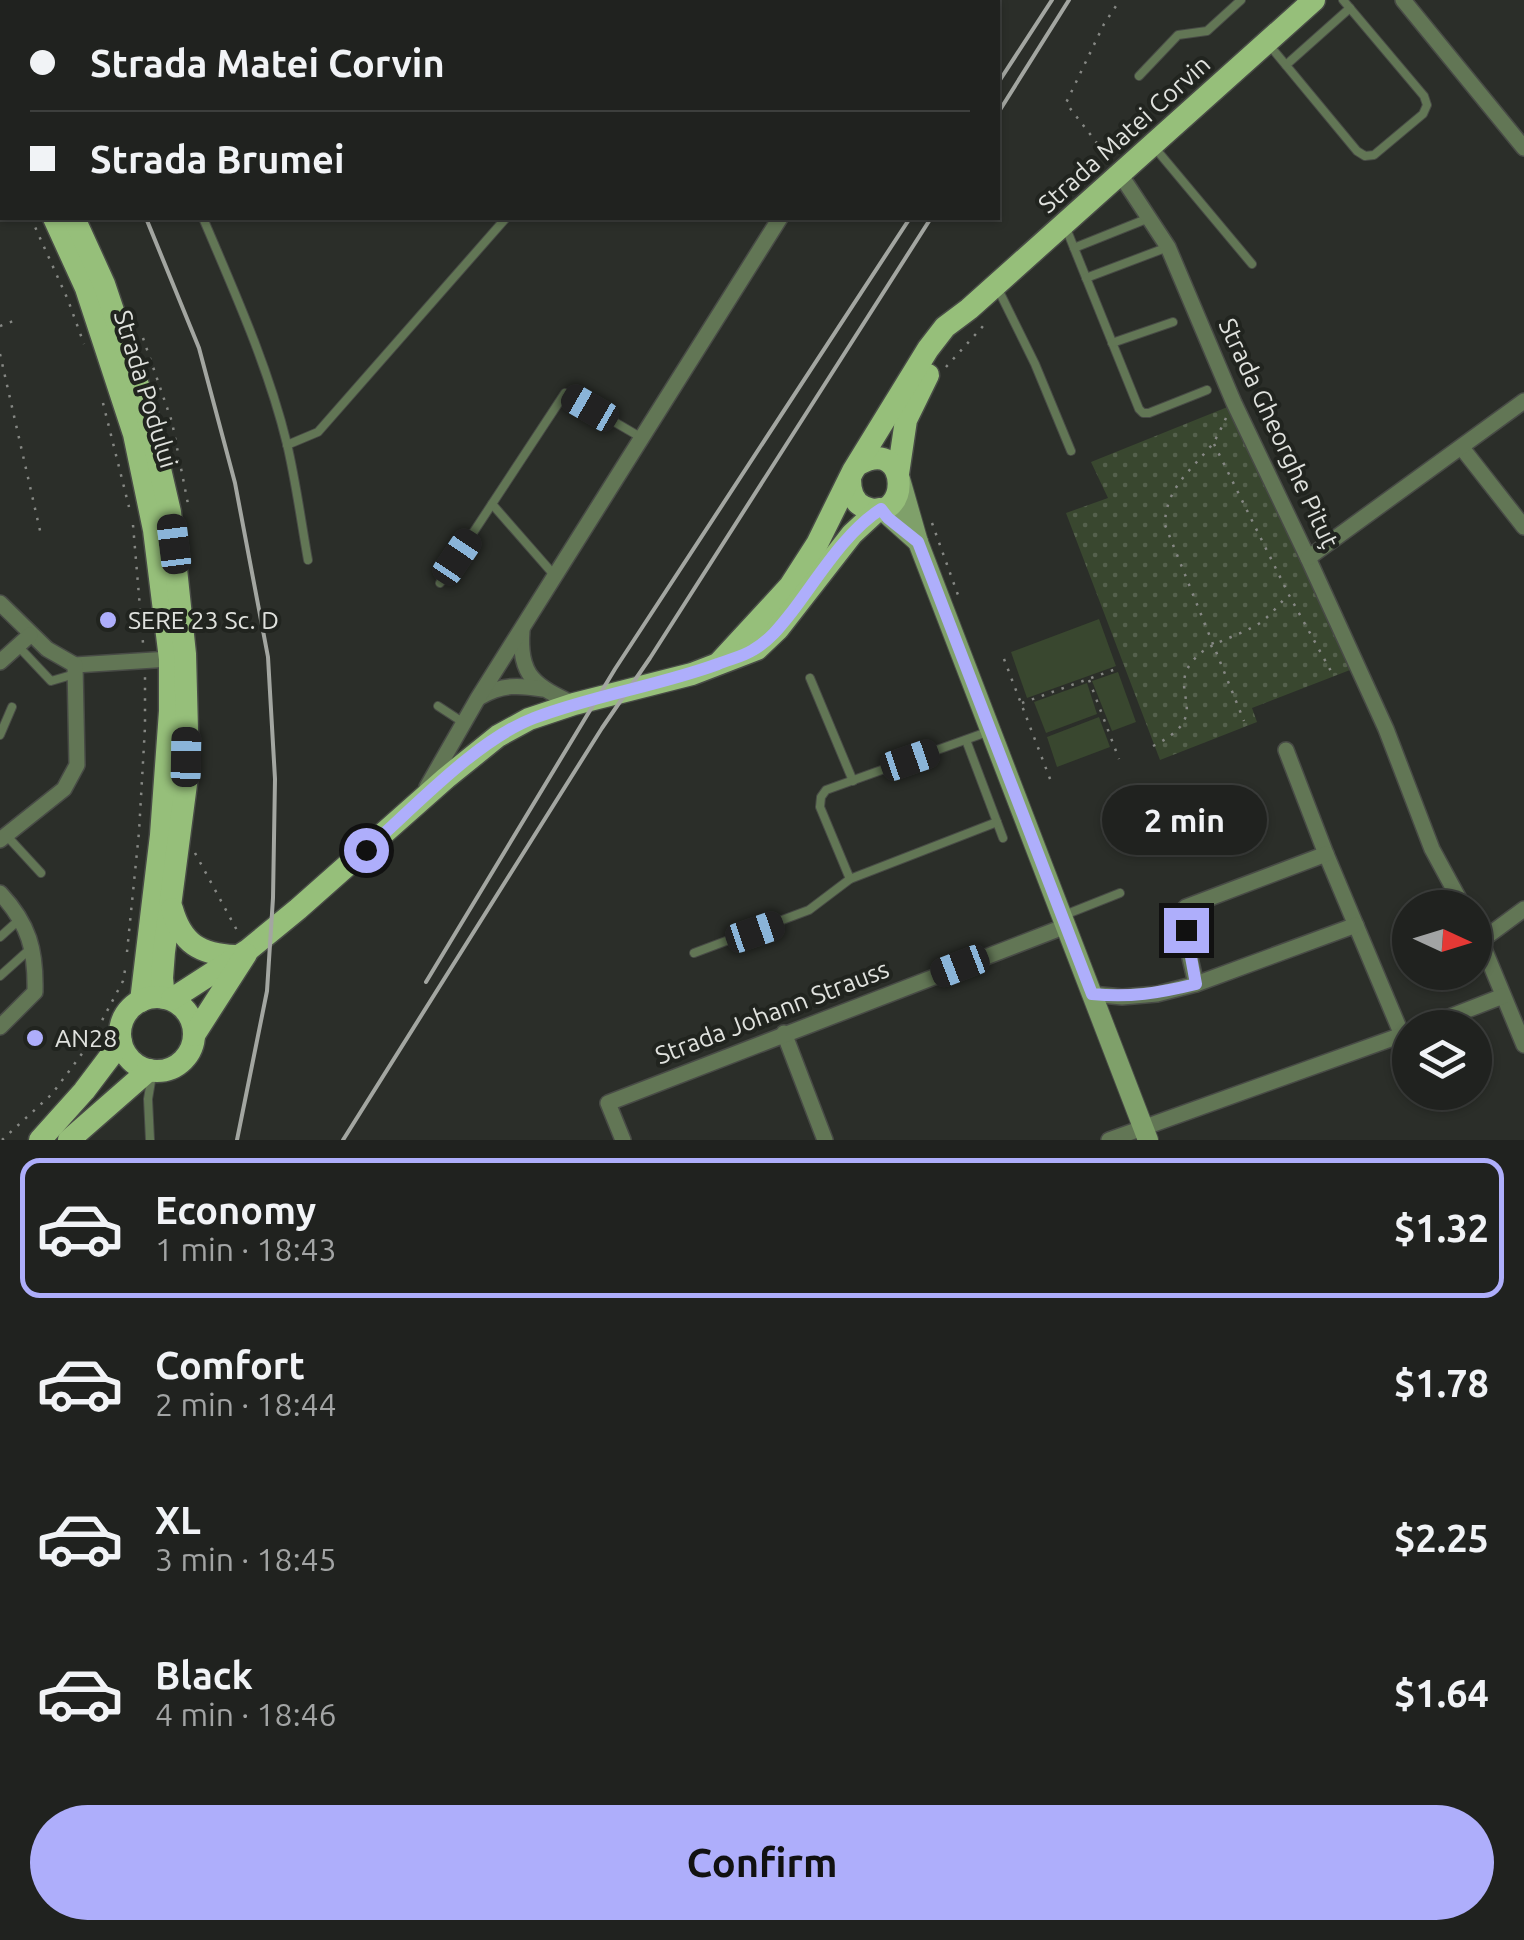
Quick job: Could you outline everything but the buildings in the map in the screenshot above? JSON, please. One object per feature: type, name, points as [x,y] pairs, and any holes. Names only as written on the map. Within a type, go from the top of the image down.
[{"type":"main road","name":"Strada Matei Corvin","points":[[719,663],[790,586],[928,348],[945,327],[970,309],[1310,2]]},
{"type":"main road","name":"Strada Podului","points":[[55,220],[86,288],[134,434],[154,530],[170,659],[161,835],[159,999]]},
{"type":"main road","name":"Strada Podului","points":[[75,220],[104,284],[146,409],[170,512],[185,654],[186,784],[159,999]]},
{"type":"main road","name":"Strada Matei Corvin","points":[[899,476],[902,437],[912,404],[970,309]]},
{"type":"main road","points":[[899,476],[898,494],[880,509],[868,509],[856,501],[850,487],[854,472],[866,460],[884,460],[899,476],[918,542],[1146,1133]]},
{"type":"main road","name":"Strada Matei Corvin","points":[[242,953],[298,910],[498,736],[574,704],[692,674],[744,656],[766,642],[852,534],[880,509]]},
{"type":"main road","points":[[880,509],[918,542]]},
{"type":"main road","points":[[171,904],[180,932],[194,946],[213,954],[242,953]]},
{"type":"main road","points":[[159,999],[184,1009],[194,1035],[186,1058],[165,1071],[151,1071],[132,1062],[124,1052],[120,1030],[130,1008],[159,999],[242,953]]},
{"type":"main road","points":[[194,1035],[242,953]]},
{"type":"main road","points":[[40,1140],[84,1092],[121,1042]]},
{"type":"main road","points":[[69,1140],[151,1071]]},
{"type":"street","points":[[1403,0],[1524,148]]},
{"type":"street","name":"Strada Gheorghe Pituț","points":[[1120,174],[1168,248],[1234,403],[1386,729],[1432,849],[1454,890]]},
{"type":"street","points":[[417,803],[478,698],[779,220]]},
{"type":"street","points":[[1308,558],[1524,401]]},
{"type":"street","points":[[1462,448],[1524,526]]},
{"type":"street","points":[[0,603],[24,640],[48,650],[75,669],[170,659]]},
{"type":"street","points":[[522,629],[526,670],[543,689]]},
{"type":"street","points":[[0,662],[24,640]]},
{"type":"street","points":[[3,838],[64,788],[77,765],[75,669]]},
{"type":"street","points":[[478,698],[508,685],[543,689],[574,704]]},
{"type":"street","points":[[1286,750],[1356,926],[1395,1010]]},
{"type":"street","points":[[1196,984],[1180,914],[1186,907],[1326,854]]},
{"type":"street","points":[[0,1027],[35,992],[36,962],[28,932],[3,902]]},
{"type":"street","points":[[1492,926],[1524,910]]},
{"type":"street","name":"Strada Johann Strauss","points":[[623,1140],[608,1103],[1064,921]]},
{"type":"street","points":[[1092,994],[1157,994],[1196,984],[1356,926]]},
{"type":"street","points":[[1492,968],[1524,1045]]},
{"type":"street","points":[[1467,1010],[1503,996]]},
{"type":"street","points":[[784,1033],[825,1140]]},
{"type":"street","points":[[1109,1140],[1146,1133],[1392,1039]]},
{"type":"lane","points":[[1139,76],[1178,35],[1207,31],[1242,0]]},
{"type":"lane","points":[[1267,43],[1357,151],[1374,156],[1424,114],[1427,104],[1343,0]]},
{"type":"lane","points":[[1286,65],[1350,8]]},
{"type":"lane","points":[[1152,145],[1252,264]]},
{"type":"lane","points":[[1074,248],[1149,218]]},
{"type":"lane","points":[[204,220],[274,399],[288,446],[308,560]]},
{"type":"lane","points":[[288,446],[318,432],[504,220]]},
{"type":"lane","points":[[1064,224],[1139,409],[1149,414],[1207,390]]},
{"type":"lane","points":[[1086,278],[1168,248]]},
{"type":"lane","points":[[996,284],[1071,451]]},
{"type":"lane","points":[[1112,343],[1173,322]]},
{"type":"lane","points":[[440,583],[565,393],[642,438]]},
{"type":"lane","points":[[492,504],[556,576]]},
{"type":"lane","points":[[24,640],[50,681],[75,669]]},
{"type":"lane","points":[[810,678],[853,781]]},
{"type":"lane","points":[[438,706],[464,723]]},
{"type":"lane","points":[[0,735],[12,707]]},
{"type":"lane","points":[[850,878],[820,807],[820,797],[826,790],[991,730]]},
{"type":"lane","points":[[966,740],[1003,838]]},
{"type":"lane","points":[[694,953],[809,910],[850,878],[997,822]]},
{"type":"lane","points":[[3,838],[40,873]]},
{"type":"lane","points":[[1064,921],[1120,893]]},
{"type":"lane","points":[[0,937],[20,920]]},
{"type":"lane","points":[[0,976],[32,948]]},
{"type":"lane","points":[[150,1140],[151,1071]]},
{"type":"path","points":[[1120,0],[1104,24],[1066,103],[1120,174]]},
{"type":"path","points":[[32,220],[86,351]]},
{"type":"path","points":[[940,373],[984,325],[970,309]]},
{"type":"path","points":[[0,326],[16,320]]},
{"type":"path","points":[[0,354],[42,535]]},
{"type":"path","points":[[1234,403],[1214,443],[1178,482],[1169,498],[1165,525],[1244,721]]},
{"type":"path","points":[[104,404],[132,519],[144,643]]},
{"type":"path","points":[[1214,443],[1288,595],[1332,673]]},
{"type":"path","points":[[932,523],[963,608]]},
{"type":"path","points":[[1154,746],[1179,729],[1187,715],[1186,674],[1200,653],[1256,626],[1288,595]]},
{"type":"path","points":[[1004,658],[1052,784]]},
{"type":"path","points":[[1021,704],[1116,668]]},
{"type":"path","points":[[127,958],[140,832],[145,670]]},
{"type":"path","points":[[1089,679],[1119,759]]},
{"type":"path","points":[[196,854],[242,953]]},
{"type":"path","points":[[2,1140],[52,1094],[90,1043],[124,981],[125,970]]},
{"type":"green space","points":[[1230,406],[1350,670],[1252,708],[1257,722],[1160,760],[1066,513],[1108,498],[1091,462]]},
{"type":"green space","points":[[1099,619],[1116,666],[1027,698],[1011,652]]},
{"type":"green space","points":[[1118,672],[1136,722],[1112,731],[1092,681]]},
{"type":"green space","points":[[1087,683],[1097,714],[1046,733],[1034,702]]},
{"type":"green space","points":[[1099,717],[1110,747],[1057,767],[1047,737]]},
{"type":"railway","points":[[1000,80],[1052,0]]},
{"type":"railway","points":[[1000,110],[1069,0]]},
{"type":"railway","points":[[147,220],[199,348],[235,483],[268,657],[275,779],[273,898],[267,991],[237,1140]]},
{"type":"railway","points":[[426,982],[615,669],[909,220]]},
{"type":"railway","points":[[343,1140],[602,728],[930,220]]},
{"type":"place","name":"SERE 23 Sc. D","points":[[108,620]]},
{"type":"place","name":"AN28","points":[[35,1038]]},
{"type":"route","points":[[366,850],[498,736],[574,704],[692,674],[756,649],[778,629],[852,534],[881,509],[918,542],[1092,994],[1157,994],[1196,984],[1186,930]]}]
